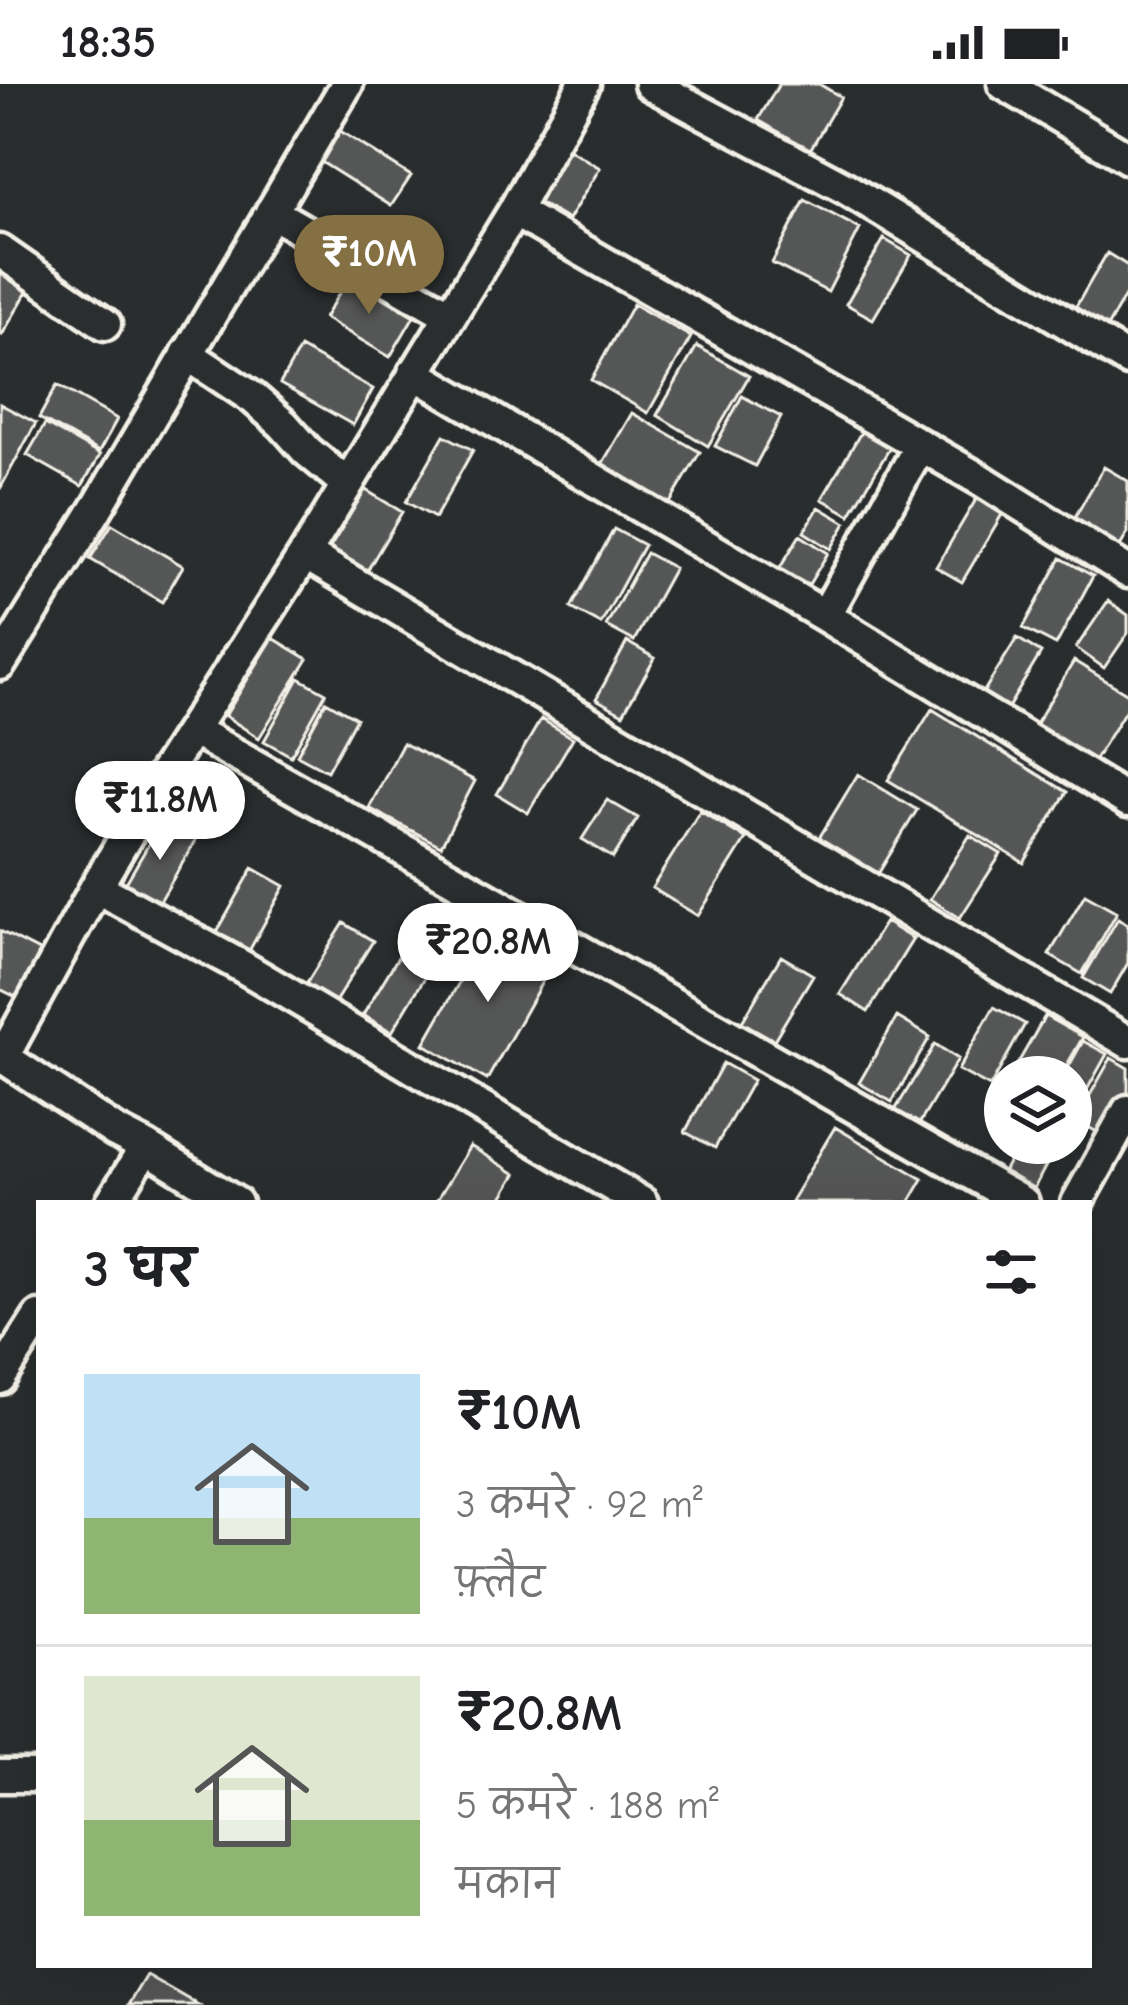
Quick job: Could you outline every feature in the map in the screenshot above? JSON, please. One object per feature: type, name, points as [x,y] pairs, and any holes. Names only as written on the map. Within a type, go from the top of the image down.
[{"type":"street","points":[[0,664],[347,84]]},
{"type":"street","points":[[231,1200],[1,1056],[164,773],[305,554],[514,212],[584,84]]},
{"type":"street","points":[[650,84],[845,188],[1128,360]]},
{"type":"street","points":[[1004,84],[1128,158]]},
{"type":"street","points":[[272,212],[450,315]]},
{"type":"street","points":[[514,212],[986,483],[1128,572]]},
{"type":"street","points":[[0,251],[105,323]]},
{"type":"street","points":[[187,354],[242,388],[347,484]]},
{"type":"street","points":[[414,373],[1128,801]]},
{"type":"street","points":[[825,616],[920,446]]},
{"type":"street","points":[[305,554],[1128,1042]]},
{"type":"street","points":[[194,731],[1018,1200]]},
{"type":"street","points":[[96,887],[243,967],[637,1200]]},
{"type":"street","points":[[1080,1200],[1128,1111]]},
{"type":"street","points":[[113,1200],[146,1147]]},
{"type":"street","points":[[0,1378],[36,1322]]},
{"type":"street","points":[[0,1776],[36,1776]]},
{"type":"building","points":[[779,84],[819,84],[841,97],[810,150],[758,120]]},
{"type":"building","points":[[334,127],[411,176],[391,206],[315,158]]},
{"type":"building","points":[[562,145],[600,168],[568,220],[530,198]]},
{"type":"building","points":[[805,200],[860,229],[828,292],[772,263]]},
{"type":"building","points":[[884,239],[911,255],[873,319],[846,304]]},
{"type":"building","points":[[1107,253],[1128,266],[1128,291],[1103,334],[1071,315]]},
{"type":"building","points":[[0,267],[31,285],[2,335],[0,334]]},
{"type":"building","points":[[349,277],[414,316],[390,357],[324,318]]},
{"type":"building","points":[[633,304],[691,337],[648,413],[591,380]]},
{"type":"building","points":[[697,346],[749,376],[708,446],[657,415]]},
{"type":"building","points":[[300,348],[373,389],[353,425],[280,384]]},
{"type":"building","points":[[57,385],[117,419],[99,452],[39,418]]},
{"type":"building","points":[[742,396],[781,417],[755,466],[715,446]]},
{"type":"building","points":[[0,404],[36,423],[0,489]]},
{"type":"building","points":[[632,413],[700,452],[666,510],[598,471]]},
{"type":"building","points":[[45,424],[100,455],[82,486],[27,455]]},
{"type":"building","points":[[864,427],[892,444],[850,515],[822,499]]},
{"type":"building","points":[[444,435],[473,450],[435,518],[406,502]]},
{"type":"building","points":[[1104,467],[1128,481],[1128,533],[1114,556],[1068,529]]},
{"type":"building","points":[[364,489],[402,512],[364,576],[326,553]]},
{"type":"building","points":[[981,491],[1007,506],[962,582],[936,567]]},
{"type":"building","points":[[819,507],[846,523],[831,549],[804,532]]},
{"type":"building","points":[[112,524],[183,566],[162,602],[90,559]]},
{"type":"building","points":[[614,529],[644,545],[601,624],[571,608]]},
{"type":"building","points":[[800,535],[828,553],[803,594],[775,576]]},
{"type":"building","points":[[646,553],[674,568],[634,641],[606,626]]},
{"type":"building","points":[[1061,558],[1093,576],[1056,645],[1023,628]]},
{"type":"building","points":[[1108,601],[1128,615],[1128,633],[1104,668],[1076,648]]},
{"type":"building","points":[[273,638],[308,659],[259,738],[225,716]]},
{"type":"building","points":[[1017,638],[1041,653],[1006,711],[981,696]]},
{"type":"building","points":[[627,642],[655,658],[623,714],[596,699]]},
{"type":"building","points":[[1074,661],[1128,694],[1128,706],[1094,761],[1035,725]]},
{"type":"building","points":[[299,678],[326,693],[291,756],[264,741]]},
{"type":"building","points":[[326,701],[356,718],[327,771],[297,755]]},
{"type":"building","points":[[932,709],[1067,792],[1024,863],[888,780]]},
{"type":"building","points":[[541,719],[573,738],[528,813],[497,794]]},
{"type":"building","points":[[403,743],[475,781],[441,846],[369,808]]},
{"type":"building","points":[[858,774],[917,810],[878,874],[819,838]]},
{"type":"building","points":[[607,800],[638,818],[613,858],[582,839]]},
{"type":"building","points":[[700,811],[746,839],[698,916],[652,888]]},
{"type":"building","points":[[164,818],[197,838],[156,908],[123,888]]},
{"type":"building","points":[[970,835],[1001,854],[960,918],[930,899]]},
{"type":"building","points":[[253,868],[285,886],[249,951],[217,932]]},
{"type":"building","points":[[1085,894],[1117,912],[1082,974],[1049,955]]},
{"type":"building","points":[[1118,918],[1128,924],[1128,963],[1110,994],[1083,978]]},
{"type":"building","points":[[885,922],[913,939],[868,1012],[840,994]]},
{"type":"building","points":[[344,923],[373,941],[330,1010],[301,992]]},
{"type":"building","points":[[489,930],[551,966],[487,1080],[424,1044]]},
{"type":"building","points":[[0,931],[41,952],[18,998],[0,989]]},
{"type":"building","points":[[781,956],[813,975],[774,1040],[742,1022]]},
{"type":"building","points":[[398,957],[427,974],[392,1032],[363,1015]]},
{"type":"building","points":[[994,1007],[1025,1024],[1007,1056],[984,1056],[984,1084],[958,1070]]},
{"type":"building","points":[[1045,1016],[1083,1037],[1072,1056],[1022,1056]]},
{"type":"building","points":[[897,1017],[930,1037],[892,1102],[859,1083]]},
{"type":"building","points":[[1083,1041],[1107,1054],[1092,1081],[1092,1056],[1075,1056]]},
{"type":"building","points":[[935,1044],[958,1059],[918,1126],[894,1112]]},
{"type":"building","points":[[1111,1058],[1128,1068],[1128,1095],[1104,1136],[1092,1129],[1092,1092]]},
{"type":"building","points":[[723,1063],[753,1080],[715,1148],[685,1132]]},
{"type":"building","points":[[835,1127],[923,1179],[911,1200],[792,1200]]},
{"type":"building","points":[[470,1146],[516,1174],[501,1200],[437,1200]]},
{"type":"building","points":[[1007,1164],[1047,1164],[1033,1190],[1002,1174]]},
{"type":"building","points":[[146,1975],[198,2005],[128,2005]]}]
